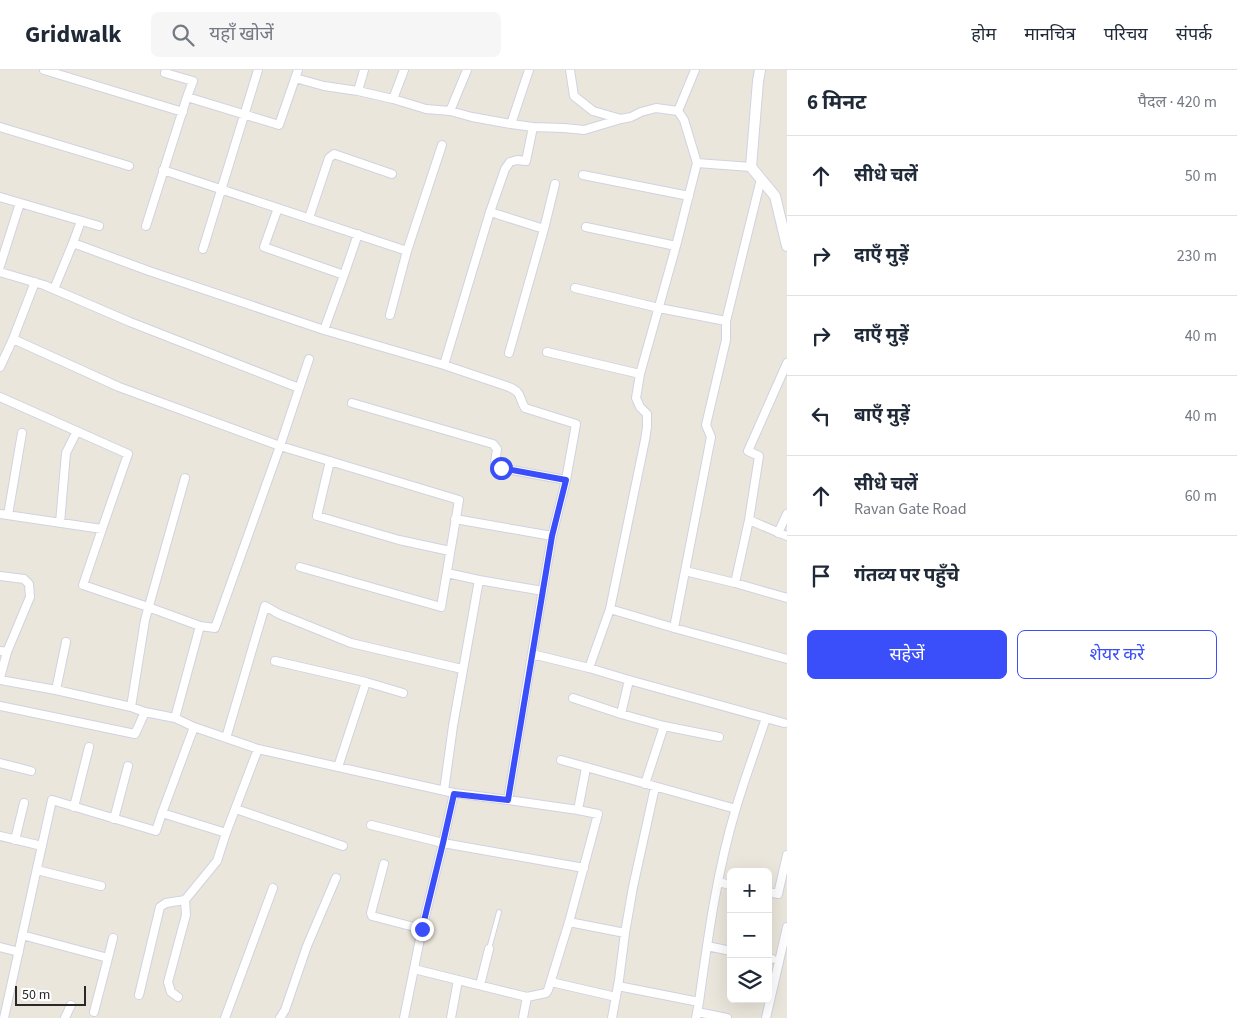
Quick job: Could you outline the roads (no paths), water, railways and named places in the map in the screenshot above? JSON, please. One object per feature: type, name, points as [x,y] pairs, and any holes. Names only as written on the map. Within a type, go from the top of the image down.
[{"type":"street","points":[[44,70],[183,112]]},
{"type":"street","points":[[203,249],[258,70]]},
{"type":"street","points":[[358,91],[364,70]]},
{"type":"street","points":[[394,99],[404,70]]},
{"type":"street","points":[[450,111],[467,70]]},
{"type":"street","points":[[511,124],[529,70]]},
{"type":"street","points":[[570,70],[574,96],[593,111],[621,119]]},
{"type":"street","points":[[678,111],[695,70]]},
{"type":"street","points":[[760,70],[751,167],[775,196],[786,242]]},
{"type":"street","points":[[146,226],[193,81],[165,73]]},
{"type":"street","points":[[188,97],[278,125],[296,74],[324,86],[358,91],[426,108],[534,128],[584,130],[621,119],[631,118],[641,112],[656,108],[678,111],[684,120],[697,162],[676,246],[640,374],[636,398],[640,407],[647,414],[642,460],[610,609],[589,668]]},
{"type":"street","points":[[0,127],[129,166]]},
{"type":"street","points":[[444,365],[490,212],[505,169],[510,162],[517,160],[526,161],[534,128]]},
{"type":"street","points":[[390,315],[407,251],[442,145]]},
{"type":"street","points":[[309,218],[329,158],[334,154],[392,174]]},
{"type":"street","points":[[697,162],[751,167]]},
{"type":"street","points":[[163,170],[407,251]]},
{"type":"street","points":[[583,175],[689,196]]},
{"type":"street","points":[[674,628],[711,437],[706,425],[726,340],[726,321],[760,179]]},
{"type":"street","points":[[509,353],[544,229],[554,184]]},
{"type":"street","points":[[0,197],[98,226]]},
{"type":"street","points":[[0,266],[20,203]]},
{"type":"street","points":[[278,208],[264,247],[344,275]]},
{"type":"street","points":[[490,212],[544,229]]},
{"type":"street","points":[[54,289],[81,221]]},
{"type":"street","points":[[586,227],[676,246]]},
{"type":"street","points":[[324,330],[358,234]]},
{"type":"street","points":[[73,243],[149,271],[324,330],[444,365],[516,390],[521,396],[521,402],[525,408],[576,424],[566,480],[552,536],[508,800]]},
{"type":"street","points":[[0,272],[54,289],[130,322],[299,388]]},
{"type":"street","points":[[0,367],[35,282]]},
{"type":"street","points":[[575,288],[659,308],[726,321]]},
{"type":"street","points":[[13,339],[119,387],[280,446],[459,500],[441,607],[300,567]]},
{"type":"street","points":[[547,352],[640,374]]},
{"type":"street","points":[[0,397],[128,454],[83,586],[200,626],[215,628],[309,359]]},
{"type":"street","points":[[735,583],[749,520],[759,456],[748,451],[787,364]]},
{"type":"street","points":[[352,403],[493,444],[497,449],[495,463],[501,468],[566,480]]},
{"type":"street","points":[[60,523],[66,453],[77,431]]},
{"type":"street","points":[[22,433],[4,515],[102,529]]},
{"type":"street","points":[[330,462],[317,516],[399,540],[450,551]]},
{"type":"street","points":[[131,707],[148,607],[185,478]]},
{"type":"street","points":[[778,533],[787,514]]},
{"type":"street","points":[[456,519],[552,536]]},
{"type":"street","points":[[749,520],[787,536]]},
{"type":"street","points":[[685,570],[787,598]]},
{"type":"street","points":[[446,573],[543,591]]},
{"type":"street","points":[[0,576],[24,579],[29,584],[30,589],[30,597],[4,651],[0,679],[175,718],[194,727],[258,749],[454,794],[598,814],[569,922],[546,993],[527,997],[414,969]]},
{"type":"street","points":[[444,791],[452,726],[479,580]]},
{"type":"street","points":[[226,738],[265,606],[279,614],[351,643],[462,669]]},
{"type":"street","points":[[610,609],[787,659]]},
{"type":"street","points":[[175,718],[200,626]]},
{"type":"street","points":[[56,690],[66,642]]},
{"type":"street","points":[[532,654],[589,668],[784,723]]},
{"type":"street","points":[[275,661],[366,682],[403,693]]},
{"type":"street","points":[[621,714],[629,680]]},
{"type":"street","points":[[338,767],[366,682]]},
{"type":"street","points":[[573,698],[664,726],[719,737]]},
{"type":"street","points":[[0,706],[135,734],[145,712]]},
{"type":"street","points":[[727,1018],[697,1015],[718,882],[736,809],[766,718]]},
{"type":"street","points":[[645,784],[664,726]]},
{"type":"street","points":[[4,1018],[52,800],[156,831],[194,727]]},
{"type":"street","points":[[74,807],[89,747]]},
{"type":"street","points":[[139,995],[160,907],[185,900],[217,861],[258,749]]},
{"type":"street","points":[[561,760],[736,809]]},
{"type":"street","points":[[0,763],[31,771]]},
{"type":"street","points":[[114,819],[128,766]]},
{"type":"street","points":[[578,810],[586,768]]},
{"type":"street","points":[[612,1018],[635,878],[655,787]]},
{"type":"street","points":[[404,1018],[422,929],[454,794]]},
{"type":"street","points":[[15,840],[24,803]]},
{"type":"street","points":[[236,809],[342,846]]},
{"type":"street","points":[[162,813],[226,833]]},
{"type":"street","points":[[371,825],[443,843],[584,868]]},
{"type":"street","points":[[0,836],[42,846]]},
{"type":"street","points":[[772,893],[778,894],[787,856]]},
{"type":"street","points":[[384,864],[371,913],[372,916],[422,929]]},
{"type":"street","points":[[37,870],[101,886]]},
{"type":"street","points":[[280,1018],[285,1010],[307,946],[336,878]]},
{"type":"street","points":[[718,882],[727,884]]},
{"type":"street","points":[[226,1018],[273,888]]},
{"type":"street","points":[[178,997],[170,992],[168,982],[186,915],[185,900]]},
{"type":"street","points":[[569,922],[625,933]]},
{"type":"street","points":[[766,1018],[787,927]]},
{"type":"street","points":[[22,935],[108,958]]},
{"type":"street","points":[[94,1012],[114,938]]},
{"type":"street","points":[[707,946],[727,950]]},
{"type":"street","points":[[0,947],[19,952]]},
{"type":"street","points":[[480,985],[489,949]]},
{"type":"street","points":[[451,1018],[458,980]]},
{"type":"street","points":[[551,982],[616,996]]},
{"type":"street","points":[[618,986],[699,1002]]},
{"type":"street","points":[[523,1018],[527,997]]},
{"type":"street","points":[[65,1018],[71,1005]]},
{"type":"lane","points":[[489,949],[499,912]]}]
